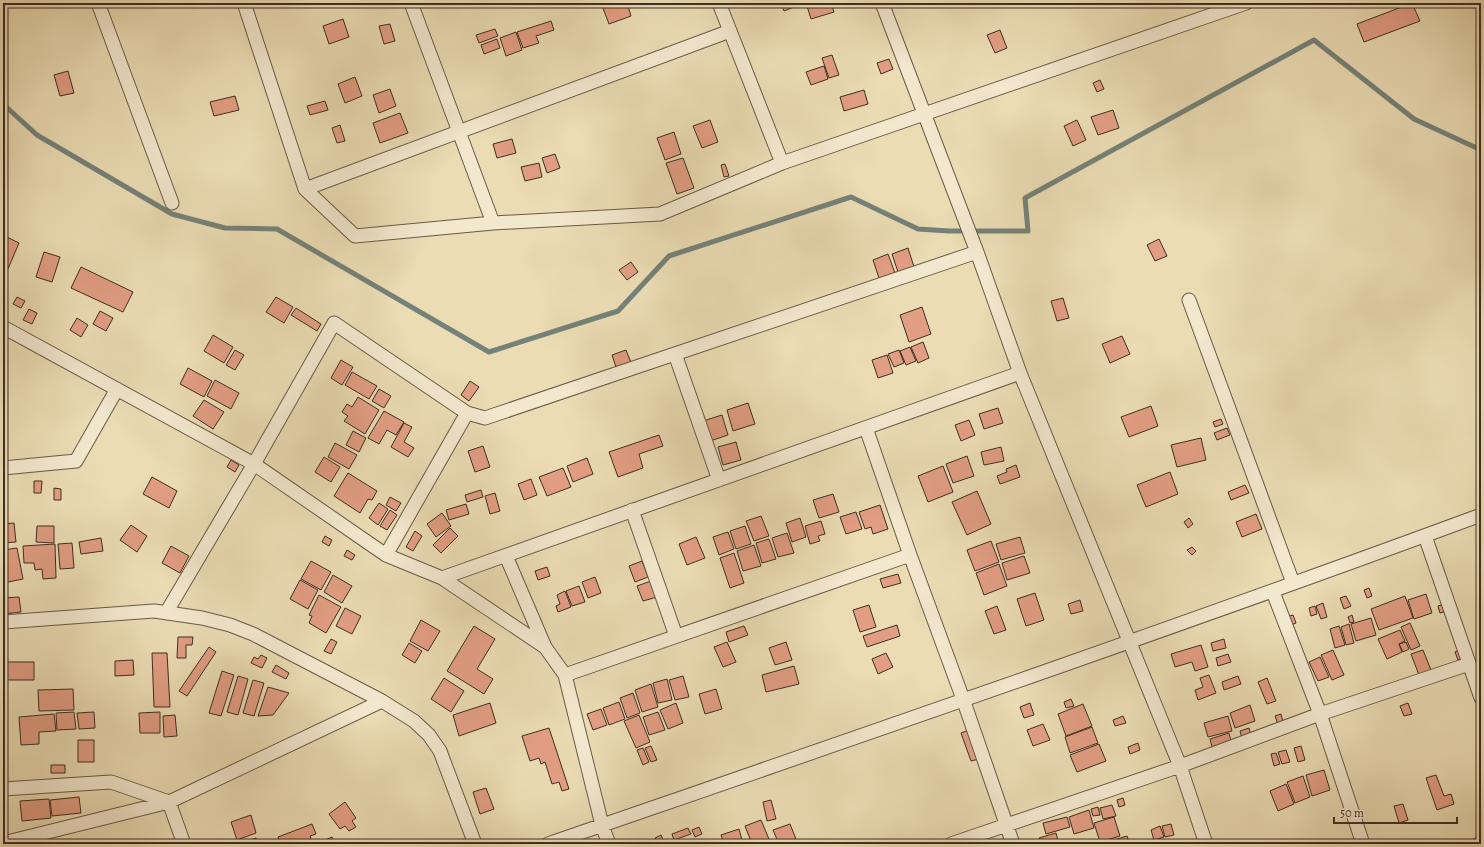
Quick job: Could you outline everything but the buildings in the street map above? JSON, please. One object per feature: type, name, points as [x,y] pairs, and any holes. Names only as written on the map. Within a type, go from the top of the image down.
[{"type":"street","points":[[98,3],[172,203]]},
{"type":"street","points":[[244,3],[305,189],[355,236],[493,223],[660,214],[782,163],[1239,4]]},
{"type":"street","points":[[411,3],[493,223]]},
{"type":"street","points":[[720,3],[782,163]]},
{"type":"street","points":[[882,3],[977,252],[1020,373],[1180,766],[1206,844]]},
{"type":"street","points":[[305,189],[730,31]]},
{"type":"street","points":[[166,612],[254,464],[334,322],[467,413],[485,418],[977,252]]},
{"type":"street","points":[[1189,300],[1293,583]]},
{"type":"street","points":[[3,327],[254,464],[386,555],[442,578],[545,647]]},
{"type":"street","points":[[674,354],[720,480]]},
{"type":"street","points":[[442,578],[1020,373]]},
{"type":"street","points":[[3,468],[76,461],[117,389]]},
{"type":"street","points":[[386,555],[467,413]]},
{"type":"street","points":[[866,428],[1013,844]]},
{"type":"street","points":[[632,510],[676,636]]},
{"type":"street","points":[[548,844],[963,699],[1130,643],[1481,515]]},
{"type":"street","points":[[1425,536],[1481,698]]},
{"type":"street","points":[[565,675],[910,555]]},
{"type":"street","points":[[506,556],[545,647],[565,675],[608,844]]},
{"type":"street","points":[[1273,592],[1320,714],[1363,844]]},
{"type":"street","points":[[3,622],[154,611],[202,618],[230,625],[252,634],[382,701],[414,721],[429,735],[440,752],[475,844]]},
{"type":"street","points":[[951,844],[1180,766],[1320,714],[1469,664]]},
{"type":"street","points":[[3,843],[169,802],[382,701]]},
{"type":"street","points":[[3,789],[111,782],[169,802]]},
{"type":"street","points":[[169,802],[184,844]]},
{"type":"waterway","points":[[3,104],[37,135],[172,214],[225,228],[277,229],[489,352],[618,311],[669,256],[851,197],[918,229],[949,231],[1028,231],[1025,198],[1314,40],[1414,119],[1481,150]]}]
